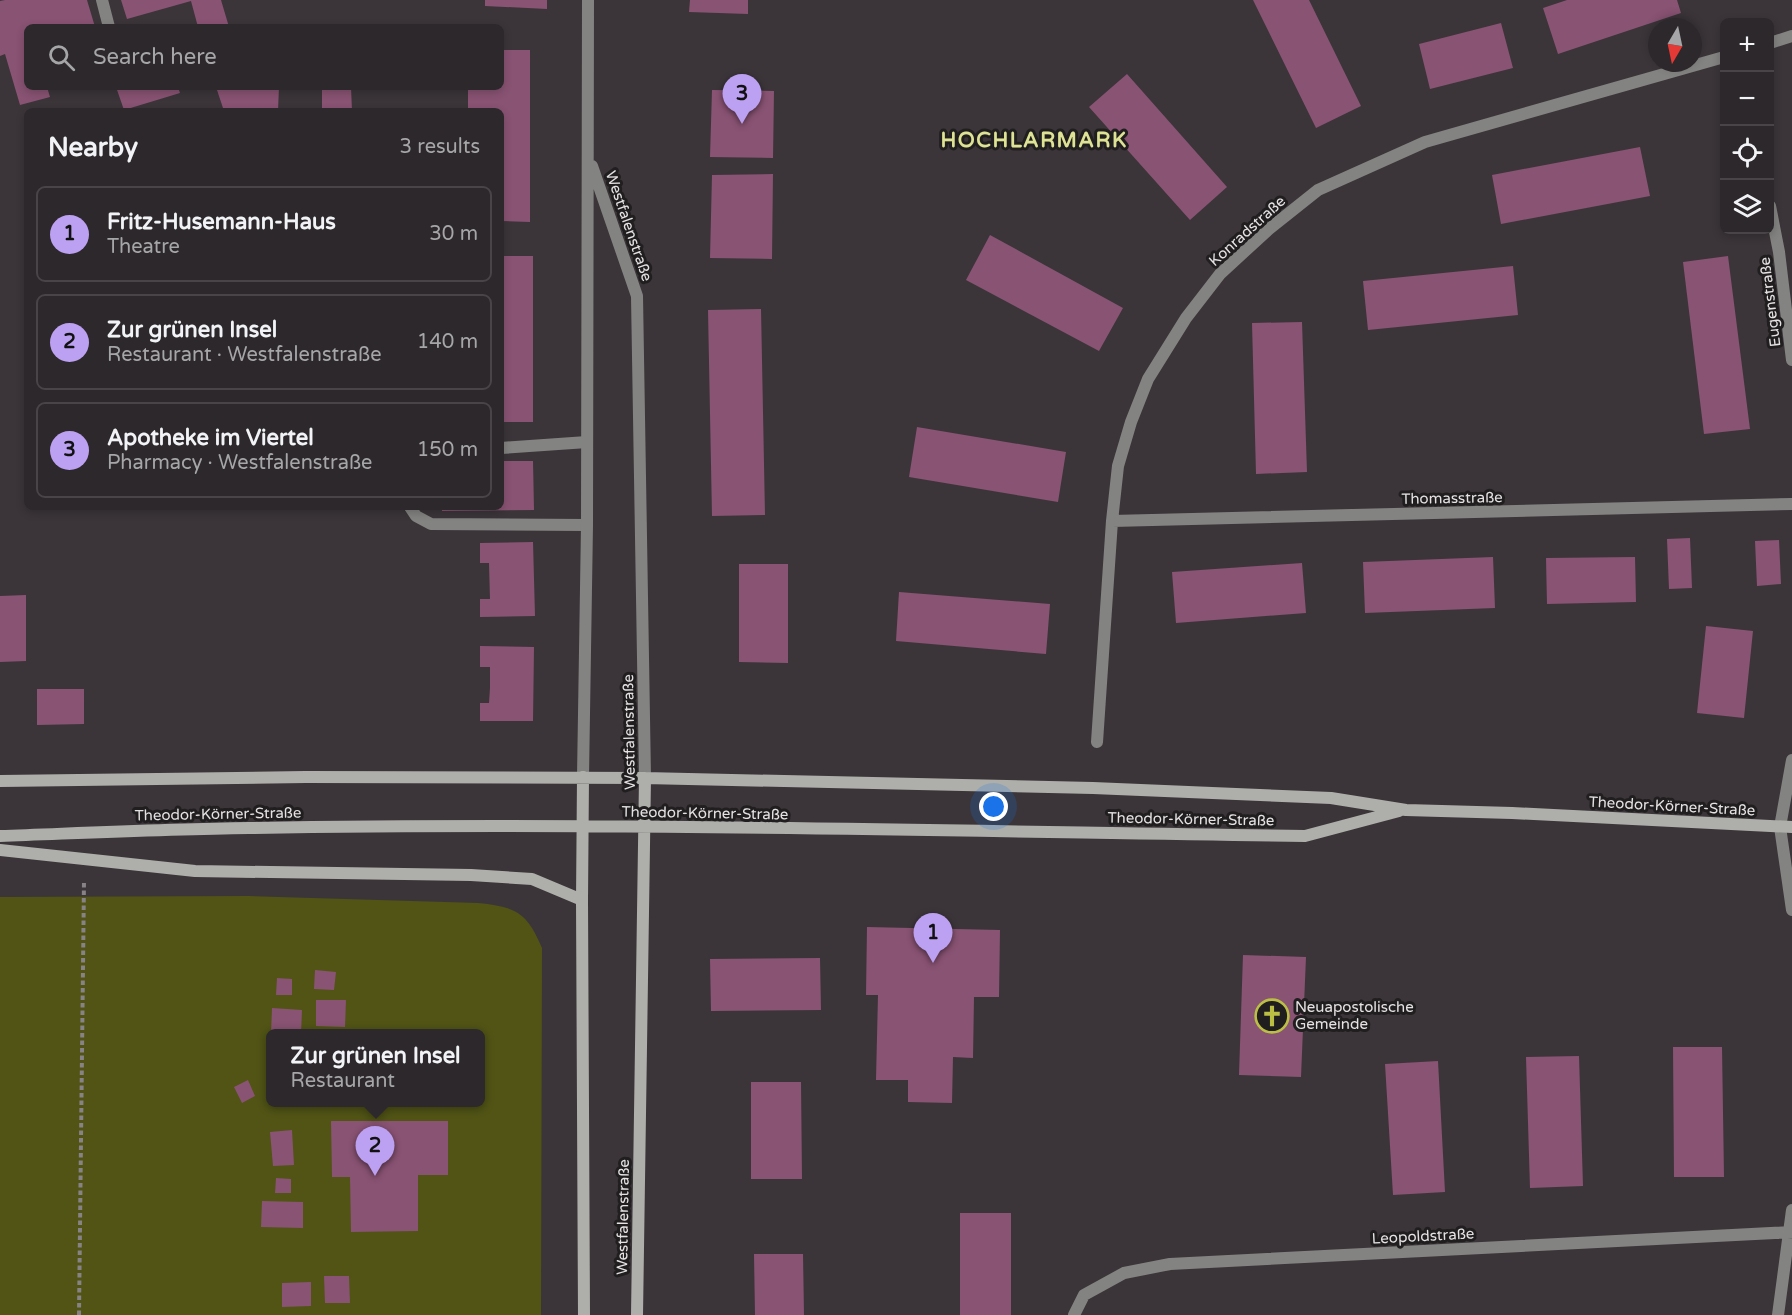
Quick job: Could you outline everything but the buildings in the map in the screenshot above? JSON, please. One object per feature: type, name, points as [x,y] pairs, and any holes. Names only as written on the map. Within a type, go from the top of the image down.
[{"type":"main road","name":"Theodor-Körner-Straße","points":[[0,781],[306,777],[583,777],[1200,792],[1331,798],[1406,810],[1786,827]]},
{"type":"main road","name":"Westfalenstraße","points":[[583,777],[584,1315]]},
{"type":"main road","name":"Westfalenstraße","points":[[637,1315],[645,778]]},
{"type":"main road","name":"Theodor-Körner-Straße","points":[[0,836],[247,828],[582,826],[1305,836],[1406,810]]},
{"type":"main road","points":[[0,850],[84,861],[195,871],[471,875],[532,879],[582,900]]},
{"type":"street","points":[[102,0],[108,24]]},
{"type":"street","name":"Westfalenstraße","points":[[583,777],[587,525],[588,0]]},
{"type":"street","points":[[1774,42],[1792,36]]},
{"type":"street","name":"Konradstraße","points":[[1096,742],[1118,466],[1131,422],[1148,379],[1180,328],[1220,274],[1269,229],[1318,190],[1425,142],[1720,58]]},
{"type":"street","name":"Westfalenstraße","points":[[589,156],[637,296],[645,778]]},
{"type":"street","name":"Eugenstraße","points":[[1774,226],[1792,360]]},
{"type":"street","points":[[504,448],[587,442]]},
{"type":"street","name":"Thomasstraße","points":[[1112,521],[1792,504]]},
{"type":"street","points":[[412,510],[416,516],[431,524],[587,525]]},
{"type":"street","points":[[1792,760],[1786,827],[1792,910]]},
{"type":"street","points":[[1778,1315],[1791,1232],[1792,1210]]},
{"type":"street","name":"Leopoldstraße","points":[[1074,1315],[1084,1295],[1124,1273],[1170,1264],[1791,1232]]},
{"type":"path","points":[[79,1315],[84,861]]},
{"type":"shaded area","points":[[249,896],[478,903],[511,910],[519,914],[531,926],[542,948],[541,1315],[0,1315],[0,897]]},
{"type":"place","name":"Apotheke im Viertel","points":[[742,124]]},
{"type":"place","name":"Fritz-Husemann-Haus","points":[[933,963]]},
{"type":"place","name":"Neuapostolische Gemeinde","points":[[1272,1016]]},
{"type":"place","name":"Zur grünen Insel","points":[[375,1176]]},
{"type":"district","name":"HOCHLARMARK","points":[[1034,140]]}]
